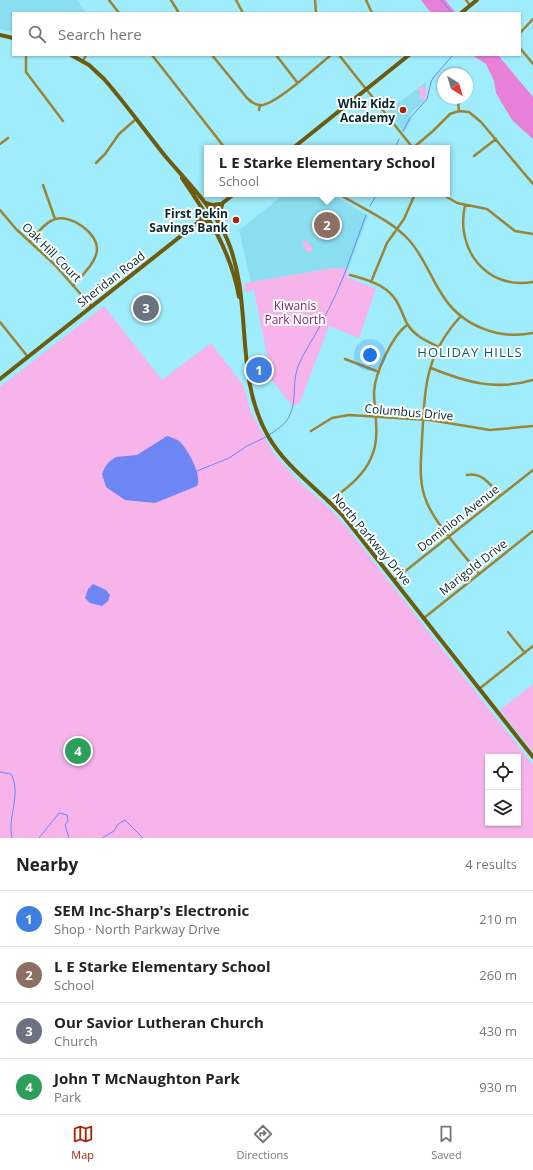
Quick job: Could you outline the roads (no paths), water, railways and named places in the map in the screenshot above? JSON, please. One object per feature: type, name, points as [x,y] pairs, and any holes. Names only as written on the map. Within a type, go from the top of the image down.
[{"type":"main road","points":[[462,12],[477,0]]},
{"type":"main road","points":[[0,35],[12,38]]},
{"type":"main road","name":"North Parkway Drive","points":[[73,56],[83,61],[104,79],[203,204],[212,212],[227,238],[237,266],[249,386],[256,409],[268,435],[290,466],[330,501],[533,757]]},
{"type":"main road","points":[[299,145],[406,56]]},
{"type":"main road","name":"Sheridan Road","points":[[0,380],[230,197]]},
{"type":"main road","points":[[196,224],[201,216],[203,204],[212,205],[223,203]]},
{"type":"main road","points":[[219,224],[219,214],[223,203]]},
{"type":"main road","name":"North Parkway Drive","points":[[203,204],[230,262],[242,315]]},
{"type":"main road","points":[[196,224],[206,222],[214,226]]},
{"type":"street","points":[[109,0],[118,12]]},
{"type":"street","points":[[171,0],[178,12]]},
{"type":"street","points":[[236,0],[242,12]]},
{"type":"street","points":[[315,0],[316,12]]},
{"type":"street","points":[[366,0],[372,12]]},
{"type":"street","points":[[466,0],[470,5]]},
{"type":"street","points":[[521,32],[533,19]]},
{"type":"street","points":[[521,49],[533,64]]},
{"type":"street","points":[[26,56],[25,68],[28,76],[62,121]]},
{"type":"street","points":[[83,61],[86,56]]},
{"type":"street","points":[[153,56],[223,145]]},
{"type":"street","points":[[213,56],[247,98],[260,105],[271,101],[330,56]]},
{"type":"street","points":[[277,56],[297,82]]},
{"type":"street","points":[[340,56],[411,145]]},
{"type":"street","points":[[458,104],[459,111]]},
{"type":"street","points":[[259,110],[260,105]]},
{"type":"street","points":[[417,145],[433,131],[447,116],[459,111],[469,112],[475,115],[533,184]]},
{"type":"street","points":[[96,163],[105,154],[119,134],[136,120]]},
{"type":"street","points":[[0,144],[8,138]]},
{"type":"street","points":[[474,156],[496,139]]},
{"type":"street","points":[[43,185],[55,219]]},
{"type":"street","points":[[344,197],[397,229],[419,251],[443,297],[461,316],[481,328],[494,333],[518,335],[533,333]]},
{"type":"street","points":[[371,282],[387,243],[404,219],[414,197]]},
{"type":"street","points":[[446,197],[465,205],[488,209],[515,231],[533,234]]},
{"type":"street","points":[[465,205],[462,226],[464,238],[477,263],[491,274],[502,280],[516,283],[533,282]]},
{"type":"street","name":"Oak Hill Court","points":[[0,210],[30,242],[55,265],[92,307]]},
{"type":"street","points":[[30,242],[44,226],[55,219],[66,218],[75,222],[91,236],[96,244],[94,260],[73,286]]},
{"type":"street","points":[[350,275],[371,282],[385,289],[394,296],[407,325],[418,336],[439,347]]},
{"type":"street","points":[[461,316],[444,336],[426,384],[420,473],[422,487],[432,513],[479,574]]},
{"type":"street","points":[[0,322],[28,357]]},
{"type":"street","points":[[330,501],[356,479],[369,464],[374,450],[377,417],[374,390],[394,338],[407,325]]},
{"type":"street","points":[[345,359],[380,372]]},
{"type":"street","points":[[431,368],[461,380],[483,385],[511,385],[533,380]]},
{"type":"street","name":"Columbus Drive","points":[[312,431],[339,416],[423,420],[490,430],[533,426]]},
{"type":"street","name":"Dominion Avenue","points":[[394,580],[533,470]]},
{"type":"street","points":[[467,474],[482,477],[500,496]]},
{"type":"street","name":"Marigold Drive","points":[[424,618],[533,531]]},
{"type":"street","points":[[508,632],[525,653]]},
{"type":"street","points":[[479,689],[533,646]]},
{"type":"water","points":[[167,436],[179,441],[190,456],[198,476],[197,486],[155,503],[125,500],[106,487],[102,474],[109,462],[116,457],[137,455]]},
{"type":"water","points":[[93,584],[106,590],[110,595],[108,601],[102,606],[90,603],[85,598],[88,589]]},
{"type":"waterway","points":[[441,0],[451,12]]},
{"type":"waterway","points":[[403,131],[410,118],[427,99],[433,78],[452,56]]},
{"type":"waterway","points":[[396,145],[399,139]]},
{"type":"waterway","points":[[370,206],[375,197]]},
{"type":"waterway","points":[[269,435],[287,420],[292,411],[295,377],[299,364],[336,294],[366,215]]},
{"type":"waterway","points":[[197,471],[229,458],[247,446],[266,437]]},
{"type":"waterway","points":[[0,772],[11,774],[14,782],[15,798],[11,822],[12,838]]},
{"type":"waterway","points":[[39,838],[59,813],[67,815],[68,821],[65,825],[69,838]]},
{"type":"waterway","points":[[102,838],[114,831],[118,824],[125,820],[143,838]]},
{"type":"place","name":"Whiz Kidz Academy","points":[[403,110]]},
{"type":"place","name":"First Pekin Savings Bank","points":[[236,220]]},
{"type":"place","name":"L E Starke Elementary School","points":[[327,225]]},
{"type":"place","name":"Our Savior Lutheran Church","points":[[146,308]]},
{"type":"place","name":"SEM Inc-Sharp's Electronic","points":[[259,370]]},
{"type":"place","name":"John T McNaughton Park","points":[[78,751]]},
{"type":"district","name":"HOLIDAY HILLS","points":[[470,352]]},
{"type":"park label","name":"Kiwanis Park North","points":[[295,312]]}]
